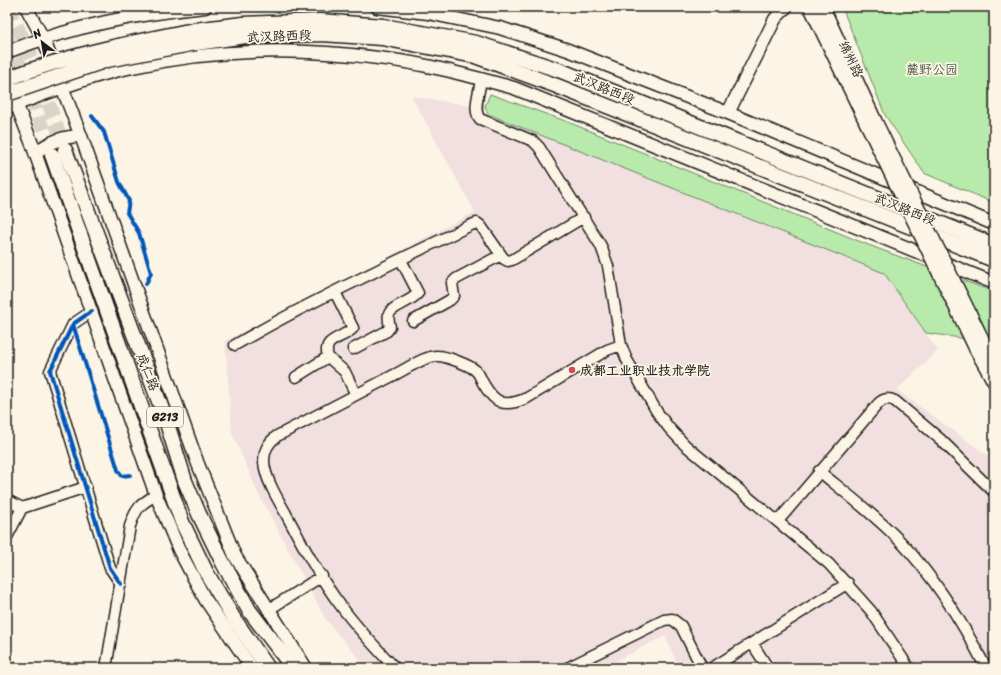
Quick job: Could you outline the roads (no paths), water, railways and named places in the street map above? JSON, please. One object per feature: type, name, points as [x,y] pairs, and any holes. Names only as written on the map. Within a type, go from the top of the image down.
[{"type":"highway","name":"武汉路西段","points":[[195,37],[243,24],[320,21],[383,26],[476,43],[559,70],[994,245]]},
{"type":"highway","name":"武汉路西段","points":[[195,37],[322,34],[382,38],[475,56],[557,86],[994,260]]},
{"type":"highway","points":[[7,81],[29,70],[99,49],[195,37]]},
{"type":"highway","points":[[7,94],[107,60],[195,37]]},
{"type":"highway","name":"成仁路","points":[[268,668],[234,619],[206,572],[182,522],[59,153],[166,420],[185,480],[199,514],[223,563],[249,610],[293,668]]},
{"type":"main road","points":[[26,7],[43,38],[61,88],[81,136],[198,464],[235,556],[306,668]]},
{"type":"main road","points":[[7,52],[43,38],[76,28],[161,11],[205,7]]},
{"type":"main road","points":[[377,7],[428,13],[500,28],[568,50],[728,113],[994,224]]},
{"type":"main road","points":[[728,113],[775,19],[786,7]]},
{"type":"main road","name":"绵州路","points":[[810,7],[870,120]]},
{"type":"main road","name":"绵州路","points":[[823,7],[870,120]]},
{"type":"main road","points":[[12,106],[61,88],[127,68],[234,52],[274,51],[379,58],[452,72],[514,88],[994,283]]},
{"type":"main road","points":[[7,81],[12,106],[35,153],[156,495],[179,550],[205,599],[252,668]]},
{"type":"main road","points":[[870,120],[981,348],[994,382]]},
{"type":"main road","points":[[35,153],[43,147],[71,136],[81,136]]},
{"type":"main road","points":[[981,348],[994,361]]},
{"type":"street","points":[[481,79],[476,109],[477,116],[480,119],[532,141],[539,147],[601,246],[608,266],[622,345],[638,381],[669,428],[685,445],[829,564],[848,583],[880,623],[909,668]]},
{"type":"street","points":[[235,345],[269,325],[477,223],[508,261],[584,217]]},
{"type":"street","points":[[413,321],[450,300],[454,296],[452,283],[456,279],[502,255]]},
{"type":"street","points":[[353,349],[387,331],[390,327],[388,316],[391,311],[414,298],[418,294],[401,260]]},
{"type":"street","points":[[335,292],[353,328],[350,332],[328,344],[326,348],[328,357],[344,372],[356,395]]},
{"type":"street","points":[[92,311],[73,324],[50,371],[110,568],[121,584]]},
{"type":"street","points":[[395,668],[367,639],[340,606],[279,502],[264,463],[265,450],[270,441],[356,395],[424,360],[437,355],[444,356],[476,370],[490,395],[498,401],[506,404],[516,403],[607,350],[622,345]]},
{"type":"street","points":[[296,378],[328,357]]},
{"type":"street","points":[[778,521],[878,404],[882,400],[888,398],[895,401],[940,439],[994,492]]},
{"type":"street","points":[[819,472],[876,518],[901,542],[942,595],[972,640],[986,668]]},
{"type":"street","points":[[7,537],[22,508],[86,486]]},
{"type":"street","points":[[106,668],[130,526],[134,512],[142,502],[156,495]]},
{"type":"street","points":[[7,500],[22,508]]},
{"type":"street","points":[[268,610],[322,576]]},
{"type":"street","points":[[712,668],[848,583]]},
{"type":"street","points":[[567,668],[664,620],[672,619],[681,626],[702,668]]},
{"type":"street","points":[[752,643],[768,668]]},
{"type":"street","points":[[7,664],[13,668]]},
{"type":"tunnel","points":[[7,7],[31,54],[65,150]]},
{"type":"tunnel","points":[[7,39],[18,60],[52,155]]},
{"type":"place","name":"成都工业职业技术学院","points":[[572,370]]},
{"type":"park label","name":"麓野公园","points":[[932,69]]}]
